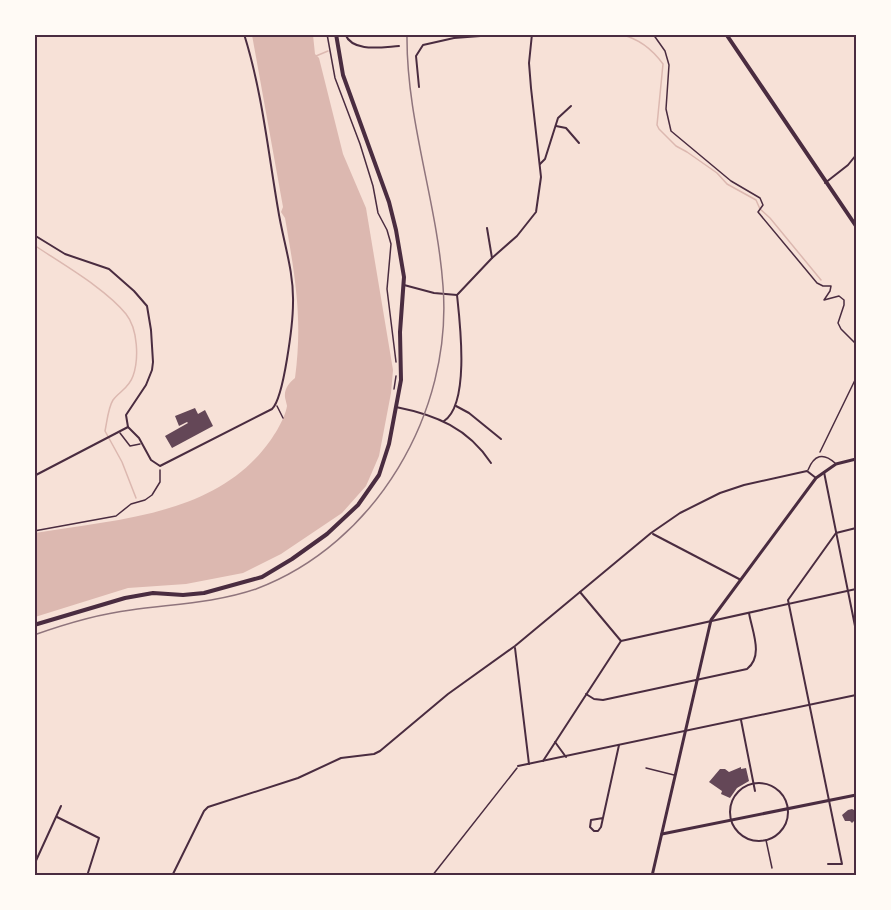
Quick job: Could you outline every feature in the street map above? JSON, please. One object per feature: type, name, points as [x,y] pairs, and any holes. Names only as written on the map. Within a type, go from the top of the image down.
[{"type":"main road","points":[[34,625],[125,598],[153,593],[186,595],[221,589],[262,577],[327,534],[358,505],[379,475],[401,380],[400,332],[404,285],[400,252],[389,202],[343,75],[336,34]]},
{"type":"main road","points":[[726,34],[856,226]]},
{"type":"street","points":[[34,235],[65,254],[109,269],[147,306],[153,362],[146,385],[126,415],[128,427],[142,443],[151,460],[160,466],[276,405],[285,371],[292,316],[291,272],[256,82],[244,34]]},
{"type":"street","points":[[345,34],[349,42],[360,46],[399,46]]},
{"type":"street","points":[[419,87],[416,56],[423,45],[454,38],[507,34]]},
{"type":"street","points":[[457,295],[492,258],[517,236],[536,212],[540,192],[540,164],[529,63],[532,34]]},
{"type":"street","points":[[540,164],[545,159],[558,118],[571,106]]},
{"type":"street","points":[[556,126],[567,128],[579,143]]},
{"type":"street","points":[[825,183],[848,165],[856,155]]},
{"type":"street","points":[[487,228],[492,258]]},
{"type":"street","points":[[404,285],[434,293],[457,295]]},
{"type":"street","points":[[444,421],[451,416],[456,406],[463,346],[457,295]]},
{"type":"street","points":[[396,406],[444,421],[472,438],[491,463]]},
{"type":"street","points":[[456,406],[470,413],[501,439]]},
{"type":"street","points":[[34,476],[128,427]]},
{"type":"street","points":[[652,876],[711,620],[816,478],[836,464],[856,459]]},
{"type":"street","points":[[172,876],[204,811],[215,804],[298,778],[341,758],[374,754],[380,751],[448,694],[515,646],[651,533],[680,513],[720,493],[744,485],[807,471],[816,478]]},
{"type":"street","points":[[824,472],[856,631]]},
{"type":"street","points":[[828,864],[842,864],[788,604],[789,597],[836,533],[856,528]]},
{"type":"street","points":[[651,533],[741,580]]},
{"type":"street","points":[[543,761],[621,640],[856,589]]},
{"type":"street","points":[[580,592],[621,640]]},
{"type":"street","points":[[586,694],[594,699],[603,700],[747,669],[751,666],[757,653],[748,613]]},
{"type":"street","points":[[515,646],[529,764]]},
{"type":"street","points":[[518,766],[684,733],[856,695]]},
{"type":"street","points":[[741,720],[755,790]]},
{"type":"street","points":[[555,742],[566,757]]},
{"type":"street","points":[[603,818],[591,820],[590,827],[594,831],[598,831],[601,827],[603,818],[619,745]]},
{"type":"street","points":[[753,783],[765,783],[778,789],[785,797],[788,810],[787,821],[777,835],[766,840],[755,840],[745,837],[737,830],[730,810],[734,798],[742,788],[753,783]]},
{"type":"street","points":[[662,834],[856,795]]},
{"type":"street","points":[[34,865],[61,806]]},
{"type":"street","points":[[57,817],[99,838],[87,876]]},
{"type":"lane","points":[[119,432],[130,446],[142,443]]},
{"type":"lane","points":[[807,471],[811,462],[817,457],[830,458],[836,464]]},
{"type":"lane","points":[[646,768],[675,775]]},
{"type":"lane","points":[[766,840],[772,868]]},
{"type":"path","points":[[327,34],[335,78],[360,144],[373,186],[378,213],[391,244],[387,289],[396,366]]},
{"type":"path","points":[[652,34],[665,51],[669,65],[666,109],[671,131],[731,181],[760,198],[763,202],[759,211],[817,283],[831,286],[824,300],[839,296],[844,300],[838,323],[856,344]]},
{"type":"path","points":[[394,393],[396,375]]},
{"type":"path","points":[[822,456],[820,450],[856,378]]},
{"type":"path","points":[[276,405],[283,418]]},
{"type":"path","points":[[34,531],[116,516],[131,504],[145,500],[152,495],[160,482],[160,466]]},
{"type":"path","points":[[432,876],[518,766]]},
{"type":"shaded area","points":[[252,35],[313,35],[315,54],[319,58],[343,154],[366,208],[393,370],[379,456],[366,486],[342,513],[281,554],[243,573],[186,584],[128,588],[35,617],[35,533],[158,511],[187,502],[215,489],[241,472],[263,450],[284,417],[287,406],[285,391],[295,378],[298,336],[297,298],[289,239],[285,218],[281,212],[283,207]]},
{"type":"building","points":[[195,408],[198,414],[205,410],[213,426],[172,448],[165,436],[188,423],[179,426],[175,416]]},
{"type":"building","points":[[741,767],[741,769],[746,768],[749,781],[737,788],[730,798],[721,794],[722,791],[709,782],[720,769],[729,772]]},
{"type":"building","points":[[852,809],[856,811],[856,819],[852,823],[845,821],[842,815]]},
{"type":"waterway","points":[[622,35],[645,45],[663,64],[657,125],[659,129],[676,146],[717,173],[727,184],[756,200],[760,209],[821,280]]},
{"type":"waterway","points":[[316,56],[328,51]]},
{"type":"waterway","points":[[34,245],[107,295],[130,320],[137,353],[135,369],[129,384],[111,403],[105,431],[122,462],[136,498]]},
{"type":"railway","points":[[34,635],[106,614],[210,600],[256,589],[299,568],[337,540],[371,507],[398,468],[420,425],[435,380],[443,333],[440,254],[411,98],[407,34]]}]
